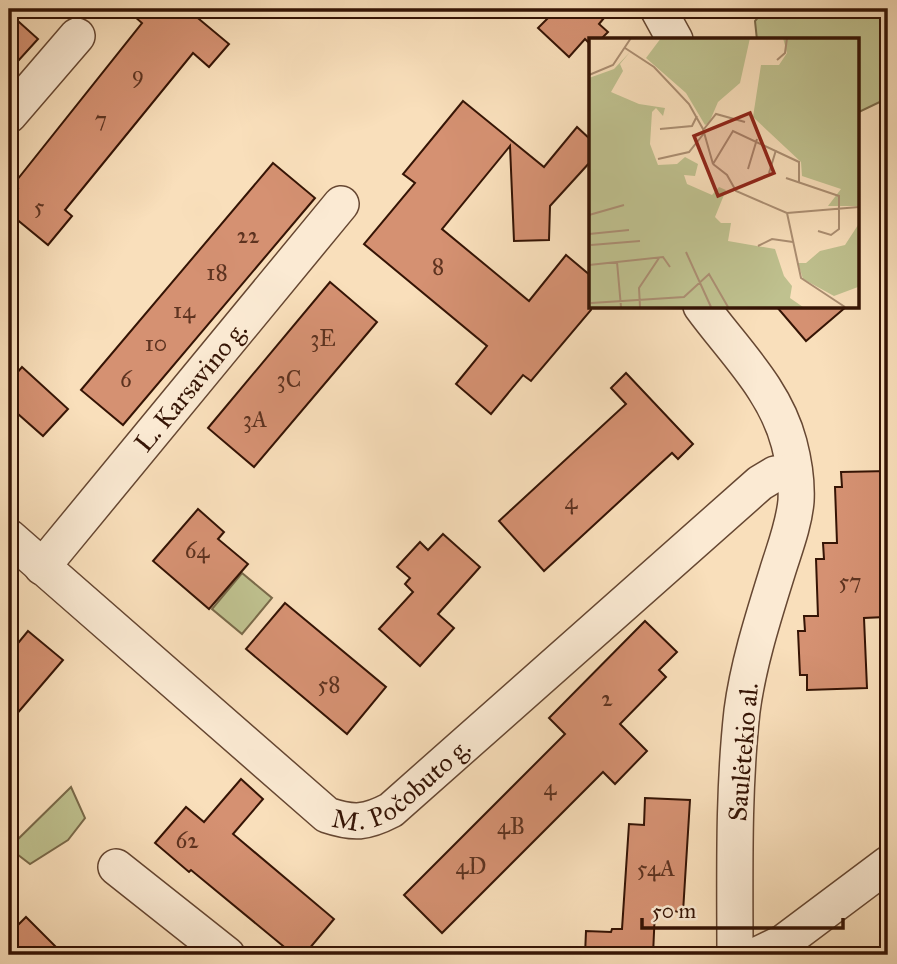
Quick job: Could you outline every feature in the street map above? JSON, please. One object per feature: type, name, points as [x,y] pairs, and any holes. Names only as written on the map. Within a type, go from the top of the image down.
[{"type":"street","points":[[658,9],[674,38]]},
{"type":"street","points":[[9,114],[76,36]]},
{"type":"street","name":"L. Karsavino g.","points":[[42,567],[341,204]]},
{"type":"street","name":"Saulėtekio al.","points":[[703,308],[765,389],[780,417],[789,444],[796,483],[796,504],[760,627],[742,709],[736,783],[735,955]]},
{"type":"street","name":"M. Počobuto g.","points":[[9,537],[327,815],[348,822],[371,820],[391,810],[760,483],[775,474],[794,471]]},
{"type":"street","points":[[757,955],[783,942],[888,864]]},
{"type":"street","points":[[116,867],[228,955]]},
{"type":"green space","points":[[765,9],[888,9],[888,98],[858,113],[858,38],[757,38],[755,21]]},
{"type":"green space","points":[[242,573],[272,598],[242,634],[212,609]]},
{"type":"green space","points":[[71,787],[85,818],[68,840],[30,864],[9,848]]},
{"type":"building","points":[[126,9],[187,9],[229,44],[209,67],[193,53],[65,210],[72,216],[48,245],[9,213],[9,201],[18,189],[13,185],[142,23]]},
{"type":"building","points":[[557,9],[594,9],[604,18],[599,24],[608,32],[602,38],[589,38],[589,43],[585,39],[569,57],[538,28]]},
{"type":"building","points":[[9,13],[38,39],[9,71]]},
{"type":"building","points":[[463,101],[544,167],[577,127],[589,138],[589,163],[550,206],[549,240],[514,241],[510,146],[442,229],[529,301],[566,255],[589,274],[591,310],[531,381],[523,375],[491,414],[456,384],[487,346],[364,244],[415,183],[403,174]]},
{"type":"building","points":[[273,163],[315,198],[123,425],[81,390]]},
{"type":"building","points":[[330,282],[377,322],[254,467],[208,428]]},
{"type":"building","points":[[778,308],[845,308],[806,341]]},
{"type":"building","points":[[22,367],[68,409],[43,436],[9,406],[9,382]]},
{"type":"building","points":[[626,373],[693,444],[678,459],[672,453],[544,571],[499,521],[626,404],[611,388]]},
{"type":"building","points":[[888,471],[888,544],[882,544],[885,617],[864,618],[867,688],[807,690],[807,675],[800,675],[798,631],[805,631],[804,616],[818,616],[816,559],[824,559],[823,543],[837,543],[835,487],[842,487],[841,472]]},
{"type":"building","points":[[198,509],[224,532],[218,539],[248,564],[209,609],[153,561]]},
{"type":"building","points":[[443,534],[480,567],[438,614],[454,628],[420,666],[379,629],[413,592],[405,584],[410,578],[397,567],[420,542],[428,550]]},
{"type":"building","points":[[285,603],[386,687],[347,734],[246,649]]},
{"type":"building","points":[[645,621],[677,652],[659,670],[666,677],[620,724],[647,751],[615,784],[603,772],[442,933],[404,895],[565,734],[549,718]]},
{"type":"building","points":[[28,631],[63,660],[9,723],[9,654]]},
{"type":"building","points":[[241,779],[263,799],[233,834],[334,919],[304,955],[294,955],[155,843],[186,807],[204,822]]},
{"type":"building","points":[[645,798],[690,800],[683,912],[655,910],[653,955],[585,955],[586,931],[611,932],[612,929],[622,929],[629,824],[644,825]]},
{"type":"building","points":[[26,917],[64,955],[9,955],[9,934]]}]
